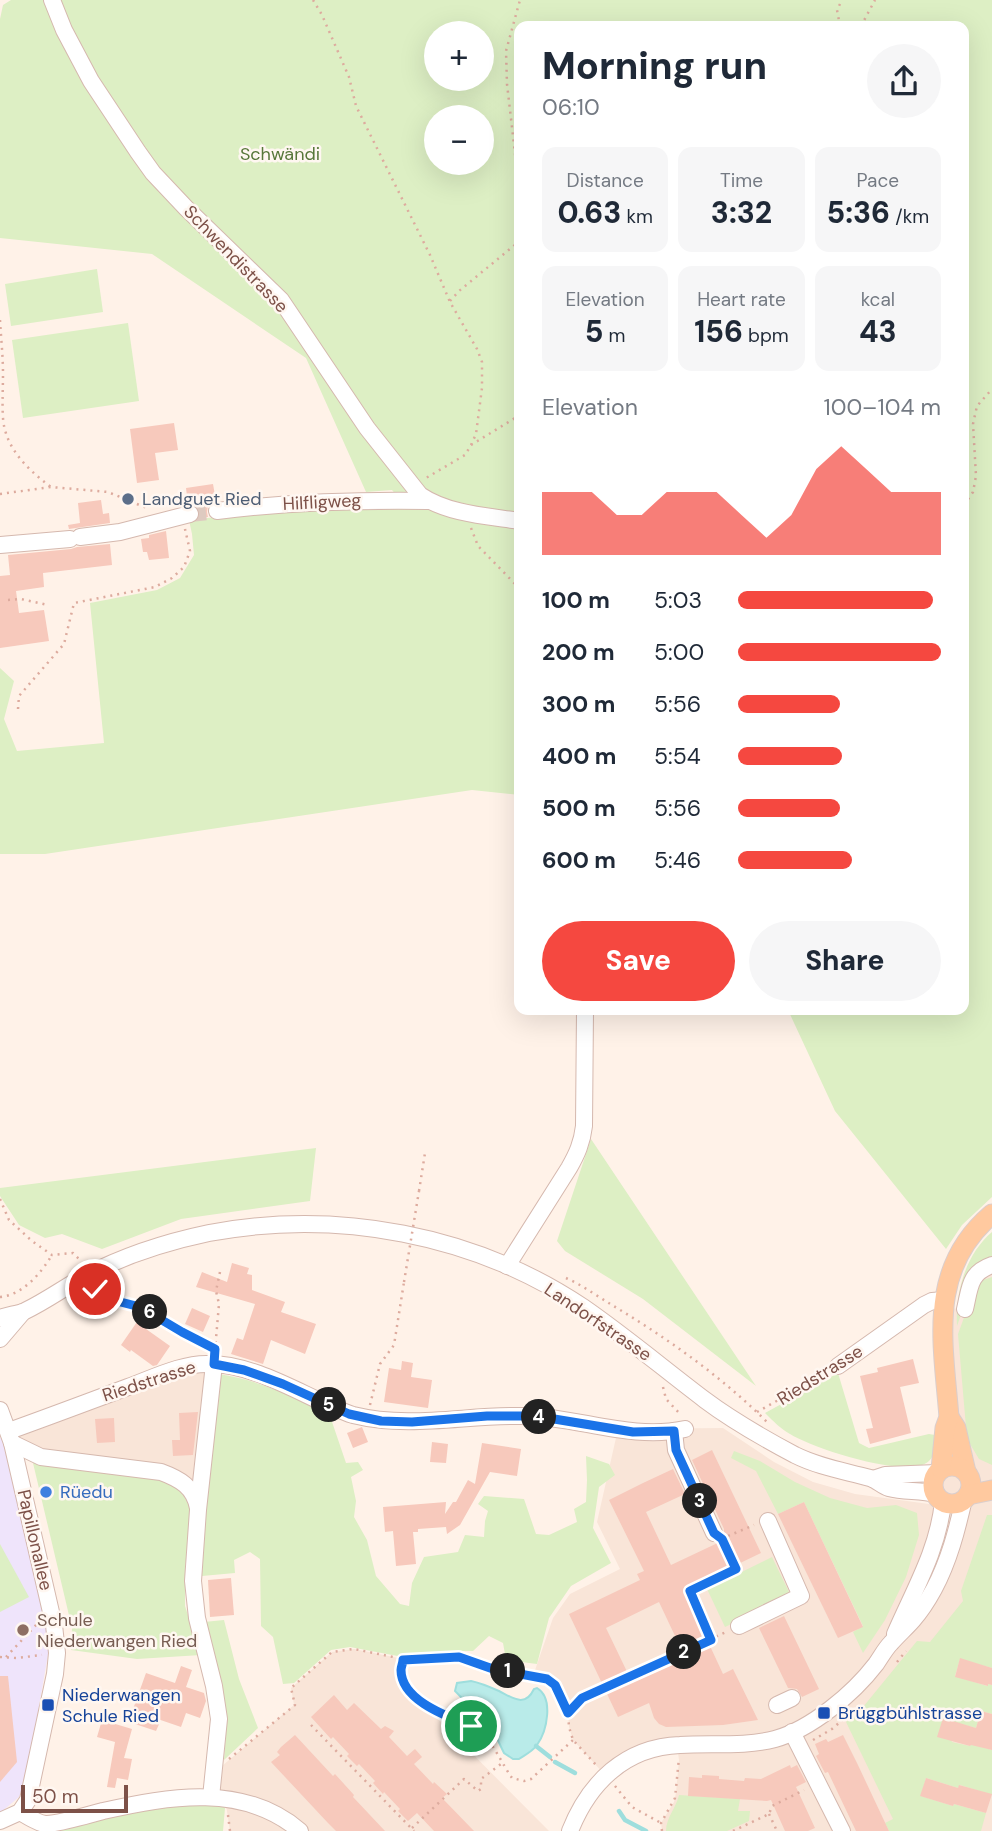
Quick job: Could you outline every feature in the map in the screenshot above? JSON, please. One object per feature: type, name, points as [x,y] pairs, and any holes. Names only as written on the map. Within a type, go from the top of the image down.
[{"type":"main road","points":[[990,1211],[958,1254],[938,1301],[949,1417],[939,1471],[933,1484],[939,1498],[954,1503],[992,1490]]},
{"type":"main road","points":[[949,1417],[956,1428],[971,1485],[966,1497]]},
{"type":"main road","points":[[939,1471],[953,1466],[962,1468],[967,1473],[992,1478]]},
{"type":"street","name":"Schwendistrasse","points":[[52,0],[64,30],[91,81],[153,173],[281,300],[367,428],[411,485],[428,500],[464,512],[514,521]]},
{"type":"street","name":"Hilfligweg","points":[[217,511],[299,502],[428,500]]},
{"type":"street","points":[[0,545],[120,532],[180,516]]},
{"type":"street","points":[[506,1266],[569,1168],[582,1141],[585,1015]]},
{"type":"street","name":"Landorfstrasse","points":[[0,1318],[23,1312],[85,1276],[138,1253],[209,1233],[310,1224],[378,1230],[450,1245],[506,1266],[583,1307],[707,1401],[757,1434],[811,1462],[873,1479],[887,1488],[925,1491],[939,1498]]},
{"type":"street","points":[[965,1309],[976,1273],[992,1265]]},
{"type":"street","name":"Riedstrasse","points":[[838,1366],[923,1306],[938,1301]]},
{"type":"street","name":"Landorfstrasse","points":[[0,1339],[23,1312]]},
{"type":"street","points":[[211,1797],[219,1719],[195,1608],[193,1570],[215,1357]]},
{"type":"street","name":"Riedstrasse","points":[[11,1437],[172,1371],[215,1357],[349,1414],[381,1421],[536,1416],[633,1432],[680,1430]]},
{"type":"street","name":"Papillonallee","points":[[0,1410],[11,1437],[51,1610],[57,1653],[55,1675],[28,1800],[20,1812]]},
{"type":"street","points":[[680,1430],[676,1450],[714,1533]]},
{"type":"street","points":[[11,1437],[41,1457],[161,1472],[172,1476],[191,1490],[198,1510]]},
{"type":"street","name":"Landorfstrasse","points":[[873,1479],[885,1475],[939,1471]]},
{"type":"street","points":[[570,1831],[585,1800],[614,1781],[615,1767],[639,1754],[652,1750],[678,1752],[774,1739],[824,1713],[847,1695],[915,1619],[934,1588],[954,1541],[966,1497]]},
{"type":"street","points":[[891,1643],[933,1550],[941,1522],[939,1498]]},
{"type":"street","points":[[739,1626],[801,1596],[768,1521]]},
{"type":"street","points":[[792,1732],[842,1831]]},
{"type":"street","points":[[0,1821],[20,1812],[45,1824],[145,1803],[211,1797],[241,1800],[275,1813],[300,1831]]},
{"type":"path","points":[[313,0],[349,77],[356,106],[430,255],[450,302],[478,349],[482,362],[482,388],[476,434],[466,455],[411,485]]},
{"type":"path","points":[[514,21],[520,0]]},
{"type":"path","points":[[839,21],[836,10],[842,0]]},
{"type":"path","points":[[864,21],[875,0]]},
{"type":"path","points":[[514,22],[506,51],[514,145]]},
{"type":"path","points":[[450,302],[459,291],[514,246]]},
{"type":"path","points":[[0,320],[3,420],[7,435],[12,447],[32,473],[51,487]]},
{"type":"path","points":[[969,498],[973,492],[976,475],[973,424],[977,406],[992,389]]},
{"type":"path","points":[[471,445],[514,419]]},
{"type":"path","points":[[0,494],[51,487],[108,492],[180,516],[190,551],[184,567],[172,578],[155,587],[74,603],[64,644],[19,696],[18,709]]},
{"type":"path","points":[[464,512],[478,546],[514,583]]},
{"type":"path","points":[[8,600],[20,599],[48,605]]},
{"type":"path","points":[[367,1418],[380,1364],[394,1345],[425,1153]]},
{"type":"path","points":[[0,1199],[9,1220],[32,1241],[52,1255],[73,1253],[80,1260]]},
{"type":"path","points":[[0,1297],[12,1294],[27,1285],[52,1255]]},
{"type":"path","points":[[215,1357],[219,1304],[216,1291],[220,1267]]},
{"type":"path","name":"Riedstrasse","points":[[559,1275],[628,1314],[687,1355],[757,1412],[838,1366]]},
{"type":"path","points":[[95,1289],[109,1299],[140,1307],[182,1332],[215,1357]]},
{"type":"path","points":[[663,1383],[666,1399],[688,1423],[688,1427],[680,1430]]},
{"type":"path","points":[[757,1412],[770,1425]]},
{"type":"path","points":[[711,1640],[690,1591],[736,1569],[722,1539],[751,1525],[768,1521]]},
{"type":"path","points":[[6,1657],[51,1610]]},
{"type":"path","points":[[568,1713],[582,1698],[739,1626]]},
{"type":"path","points":[[894,1666],[909,1647]]},
{"type":"path","points":[[243,1748],[295,1705],[291,1688],[332,1652],[354,1649],[403,1660],[459,1657],[493,1669],[547,1679],[555,1685],[568,1713],[573,1740],[581,1751],[614,1781],[632,1807],[661,1822]]},
{"type":"path","points":[[0,1657],[16,1658],[57,1653]]},
{"type":"path","points":[[403,1660],[401,1672],[404,1684],[419,1700],[436,1711],[471,1726],[484,1735],[512,1779],[531,1779],[573,1740]]},
{"type":"path","points":[[800,1748],[832,1730],[849,1714]]},
{"type":"path","points":[[311,1725],[412,1831],[464,1779],[478,1791],[481,1789],[481,1779],[501,1764]]},
{"type":"path","points":[[678,1752],[688,1758]]},
{"type":"path","points":[[671,1761],[678,1752]]},
{"type":"path","points":[[662,1831],[661,1822],[675,1798],[678,1752]]},
{"type":"path","points":[[610,1793],[614,1781]]},
{"type":"path","points":[[733,1831],[769,1814],[772,1806],[819,1783]]},
{"type":"path","points":[[769,1814],[777,1831]]},
{"type":"shaded area","points":[[992,1265],[992,1831],[662,1831],[661,1823],[674,1802],[676,1793],[679,1760],[677,1745],[605,1775],[573,1740],[568,1712],[555,1685],[550,1680],[533,1676],[553,1618],[570,1594],[620,1569],[597,1522],[618,1429],[723,1428],[774,1462],[813,1482],[855,1494],[929,1504],[949,1417],[944,1308],[965,1309],[972,1281]]},
{"type":"shaded area","points":[[206,1363],[198,1510],[191,1490],[41,1457],[9,1431]]},
{"type":"shaded area","name":"Schule Niederwangen Ried","points":[[0,1437],[5,1446],[49,1649],[27,1775],[19,1797],[0,1813]]},
{"type":"shaded area","points":[[354,1649],[403,1659],[401,1672],[404,1684],[549,1831],[230,1831],[225,1798],[213,1785],[222,1766],[294,1705],[291,1688],[332,1652]]},
{"type":"green space","name":"Schwändi","points":[[11,0],[992,0],[992,1197],[962,1225],[946,1249],[835,1111],[790,1015],[969,1015],[969,21],[514,21],[514,794],[472,790],[45,854],[0,854],[0,668],[14,681],[4,719],[17,751],[104,743],[90,603],[157,590],[180,578],[194,555],[189,520],[281,510],[405,505],[392,490],[366,492],[306,358],[152,254],[0,238],[0,19],[3,5]]},
{"type":"green space","points":[[97,269],[103,312],[11,326],[5,284]]},
{"type":"green space","points":[[128,323],[139,401],[23,418],[12,340]]},
{"type":"green space","points":[[591,1139],[756,1386],[643,1299],[565,1251],[557,1241]]},
{"type":"green space","points":[[316,1148],[310,1201],[181,1219],[102,1249],[62,1234],[45,1238],[19,1225],[0,1196],[0,1188]]},
{"type":"green space","points":[[992,1232],[992,1263],[964,1306],[957,1326],[958,1300],[964,1274],[975,1251]]},
{"type":"green space","points":[[992,1277],[992,1465],[979,1459],[967,1439],[958,1334],[977,1282]]},
{"type":"green space","points":[[838,1373],[859,1443],[869,1448],[929,1434],[935,1435],[931,1459],[918,1466],[902,1467],[838,1454],[790,1434],[765,1413]]},
{"type":"green space","points":[[219,1374],[262,1385],[329,1413],[346,1463],[358,1462],[363,1470],[351,1477],[356,1501],[354,1517],[367,1540],[376,1576],[400,1604],[409,1606],[412,1583],[424,1557],[458,1552],[465,1535],[484,1537],[488,1511],[478,1504],[484,1496],[524,1499],[536,1534],[549,1535],[577,1522],[574,1509],[586,1502],[586,1456],[609,1464],[615,1475],[599,1487],[593,1528],[611,1563],[571,1586],[549,1618],[537,1664],[506,1660],[503,1643],[489,1636],[473,1651],[449,1651],[431,1655],[403,1657],[350,1647],[331,1650],[294,1683],[283,1684],[273,1637],[261,1626],[260,1559],[250,1552],[234,1560],[235,1573],[202,1576],[208,1463]]},
{"type":"green space","points":[[734,1451],[760,1461],[795,1482],[830,1498],[867,1508],[896,1505],[917,1513],[919,1535],[906,1577],[885,1620],[863,1653],[853,1632],[863,1626],[804,1502],[778,1514],[756,1471],[731,1458]]},
{"type":"green space","points":[[33,1463],[159,1479],[169,1482],[181,1491],[190,1507],[185,1606],[201,1655],[137,1659],[71,1650],[72,1628]]},
{"type":"green space","points":[[987,1515],[992,1515],[992,1668],[960,1659],[955,1676],[987,1686],[992,1685],[992,1714],[981,1711],[976,1728],[943,1719],[952,1742],[992,1750],[992,1795],[926,1778],[921,1796],[986,1813],[981,1831],[889,1831],[885,1823],[893,1819],[846,1722],[863,1707],[917,1641],[930,1642],[963,1601],[961,1591]]},
{"type":"green space","points":[[0,1544],[29,1597],[0,1612]]},
{"type":"green space","points":[[772,1557],[791,1596],[725,1627],[707,1589]]},
{"type":"green space","points":[[224,1620],[239,1679],[258,1728],[224,1760],[227,1719],[225,1702],[204,1622]]},
{"type":"green space","points":[[679,1795],[740,1799],[738,1811],[750,1811],[749,1821],[727,1831],[666,1831]]},
{"type":"green space","points":[[219,1803],[225,1808],[223,1831],[43,1831],[131,1812]]},
{"type":"water","points":[[471,1681],[518,1700],[527,1698],[537,1688],[542,1693],[546,1699],[546,1723],[541,1739],[533,1749],[519,1759],[513,1759],[504,1753],[493,1730],[455,1691],[457,1683]]},
{"type":"building","points":[[174,423],[178,450],[155,453],[159,480],[137,483],[130,429]]},
{"type":"building","points":[[213,484],[216,501],[208,506],[208,517],[199,518],[198,507],[188,504],[186,488]]},
{"type":"building","points":[[101,500],[103,514],[109,513],[110,523],[69,529],[68,525],[80,523],[78,503]]},
{"type":"building","points":[[166,531],[169,558],[149,560],[147,552],[143,552],[141,539]]},
{"type":"building","points":[[110,544],[112,565],[43,573],[44,587],[16,591],[19,613],[44,610],[49,641],[0,648],[0,576],[10,575],[8,555]]},
{"type":"building","points":[[232,1263],[249,1268],[247,1274],[252,1275],[252,1290],[285,1302],[281,1312],[316,1324],[305,1354],[271,1340],[263,1364],[231,1354],[237,1338],[243,1340],[255,1304],[196,1287],[202,1272],[227,1282]]},
{"type":"building","points":[[192,1308],[210,1316],[203,1332],[185,1324]]},
{"type":"building","points":[[139,1319],[148,1326],[146,1329],[170,1346],[157,1365],[153,1366],[121,1345]]},
{"type":"building","points":[[913,1359],[919,1383],[900,1387],[911,1433],[870,1444],[866,1429],[873,1428],[860,1376],[878,1372],[877,1368]]},
{"type":"building","points":[[402,1361],[413,1363],[411,1377],[432,1380],[428,1408],[384,1402],[389,1368],[401,1370]]},
{"type":"building","points":[[198,1412],[193,1455],[173,1456],[172,1440],[180,1440],[179,1413]]},
{"type":"building","points":[[114,1418],[115,1442],[97,1443],[95,1419]]},
{"type":"building","points":[[362,1427],[368,1442],[353,1448],[347,1433]]},
{"type":"building","points":[[432,1442],[448,1444],[446,1463],[430,1462]]},
{"type":"building","points":[[482,1443],[521,1449],[517,1476],[490,1472],[460,1525],[447,1534],[446,1527],[418,1529],[418,1532],[413,1532],[416,1564],[396,1566],[393,1531],[385,1532],[383,1507],[446,1502],[445,1514],[453,1502],[456,1502],[468,1480],[475,1484]]},
{"type":"building","points":[[712,1450],[761,1553],[684,1590],[723,1674],[733,1669],[758,1720],[723,1725],[666,1727],[654,1718],[649,1703],[618,1717],[569,1614],[640,1580],[637,1574],[644,1571],[609,1500],[643,1483],[673,1469],[685,1494],[646,1512],[671,1565],[724,1540],[724,1529],[692,1460]],"holes":[[[659,1602],[684,1655],[631,1680],[606,1628]]]},
{"type":"building","points":[[804,1502],[863,1627],[838,1638],[778,1514]]},
{"type":"building","points":[[231,1578],[234,1615],[210,1617],[208,1580]]},
{"type":"building","points":[[784,1616],[819,1689],[802,1697],[797,1689],[788,1688],[759,1628]]},
{"type":"building","points":[[960,1658],[992,1668],[992,1685],[955,1677]]},
{"type":"building","points":[[181,1666],[192,1670],[186,1687],[204,1693],[206,1701],[200,1718],[186,1713],[181,1727],[143,1714],[160,1722],[156,1731],[126,1721],[146,1673],[175,1683]]},
{"type":"building","points":[[0,1676],[8,1676],[17,1762],[0,1782]]},
{"type":"building","points":[[334,1695],[347,1710],[354,1703],[381,1729],[385,1726],[394,1731],[389,1737],[407,1756],[415,1749],[422,1757],[414,1764],[447,1794],[442,1798],[474,1831],[434,1831],[417,1813],[408,1821],[398,1811],[400,1809],[373,1783],[375,1781],[347,1756],[349,1754],[311,1717]]},
{"type":"building","points":[[981,1711],[992,1714],[992,1750],[937,1737],[943,1718],[976,1728]]},
{"type":"building","points":[[102,1720],[132,1729],[124,1758],[132,1759],[128,1780],[117,1778],[115,1788],[107,1787],[115,1742],[97,1737]]},
{"type":"building","points":[[295,1735],[333,1776],[335,1774],[385,1831],[336,1831],[328,1823],[271,1762],[280,1755],[277,1752],[281,1747]]},
{"type":"building","points":[[843,1735],[889,1831],[856,1831],[828,1772],[825,1773],[816,1756],[819,1754],[815,1744]]},
{"type":"building","points":[[790,1765],[791,1768],[797,1765],[806,1782],[796,1787],[815,1828],[808,1831],[785,1831],[771,1800],[688,1796],[689,1777],[719,1776],[719,1779],[744,1781],[745,1778],[761,1779]]},
{"type":"building","points":[[926,1778],[958,1788],[959,1785],[992,1794],[986,1813],[920,1796]]},
{"type":"waterway","points":[[536,1746],[550,1757]]},
{"type":"waterway","points":[[555,1762],[575,1773]]},
{"type":"waterway","points":[[619,1811],[625,1820],[646,1831]]},
{"type":"tunnel","points":[[190,514],[217,511]]},
{"type":"place","name":"Landguet Ried","points":[[128,499]]},
{"type":"place","name":"Rüedu","points":[[46,1492]]},
{"type":"place","name":"Schule Niederwangen Ried","points":[[23,1630]]},
{"type":"place","name":"Niederwangen Schule Ried","points":[[48,1705]]},
{"type":"place","name":"Brüggbühlstrasse","points":[[824,1713]]},
{"type":"route","points":[[95,1289],[109,1299],[140,1307],[215,1349],[214,1364],[262,1376],[349,1414],[381,1421],[412,1422],[487,1416],[536,1416],[633,1432],[674,1431],[676,1450],[714,1533],[722,1539],[736,1569],[690,1591],[711,1640],[582,1698],[568,1713],[555,1685],[547,1679],[493,1669],[459,1657],[403,1660],[401,1672],[404,1684],[419,1700],[436,1711],[471,1726]]}]
